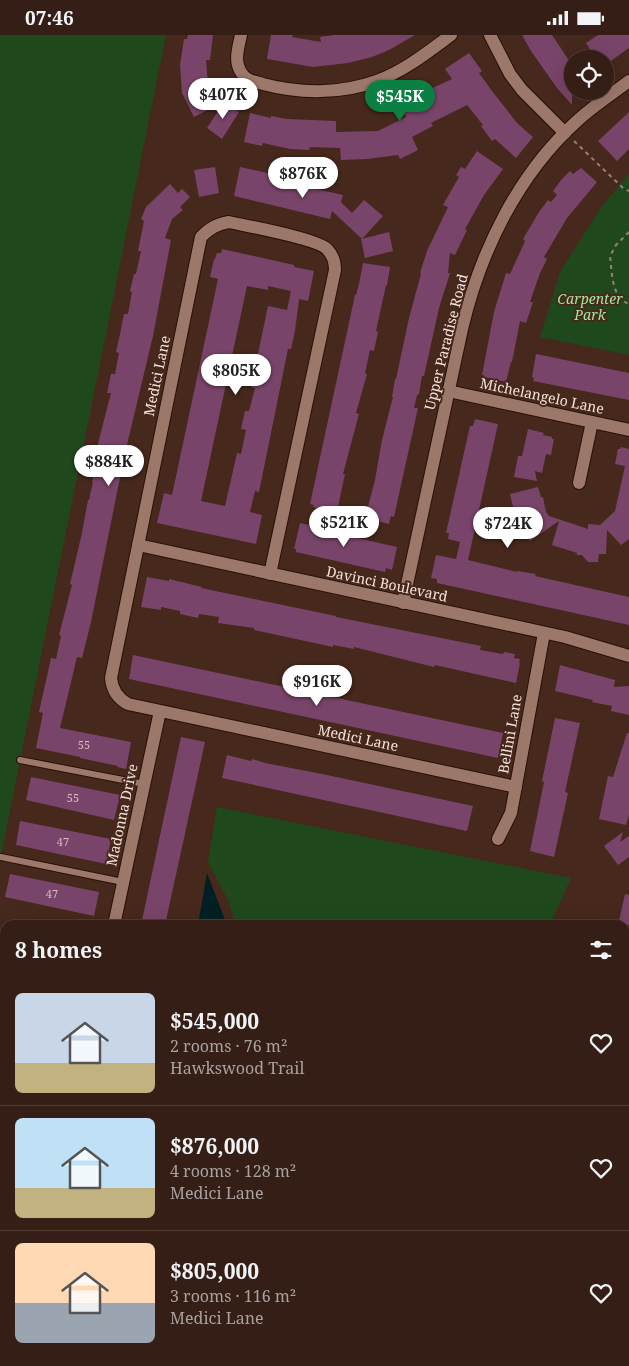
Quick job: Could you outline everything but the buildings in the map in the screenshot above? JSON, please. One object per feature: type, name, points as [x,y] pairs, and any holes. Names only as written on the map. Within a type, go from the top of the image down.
[{"type":"street","points":[[241,35],[236,61],[241,73],[247,79],[279,88],[317,91],[347,88],[377,81],[412,64],[451,35]]},
{"type":"street","points":[[490,35],[510,74],[522,90],[566,133]]},
{"type":"street","name":"Upper Paradise Road","points":[[404,603],[466,309],[489,246],[514,200],[532,173],[578,120],[629,81]]},
{"type":"street","name":"Medici Lane","points":[[270,574],[335,270],[332,254],[320,243],[229,222],[218,224],[201,237],[111,677],[112,686],[116,694],[128,704],[516,787]]},
{"type":"street","name":"Michelangelo Lane","points":[[448,391],[629,430]]},
{"type":"street","points":[[579,483],[592,422]]},
{"type":"street","name":"Davinci Boulevard","points":[[138,545],[544,633],[629,656]]},
{"type":"street","name":"Bellini Lane","points":[[498,839],[511,813],[544,633]]},
{"type":"street","name":"Madonna Drive","points":[[115,920],[160,711]]},
{"type":"lane","points":[[20,761],[144,784]]},
{"type":"lane","points":[[1,857],[123,882]]},
{"type":"path","points":[[566,133],[623,188],[629,191]]},
{"type":"path","points":[[629,233],[616,245],[610,255],[615,288],[619,296],[629,304]]},
{"type":"green space","points":[[0,35],[166,35],[0,860]]},
{"type":"green space","name":"Carpenter Park","points":[[629,173],[629,355],[540,337],[560,272],[600,209]]},
{"type":"green space","points":[[217,807],[571,878],[552,920],[234,920],[228,900],[208,862]]},
{"type":"water","points":[[207,873],[225,920],[199,920]]}]
